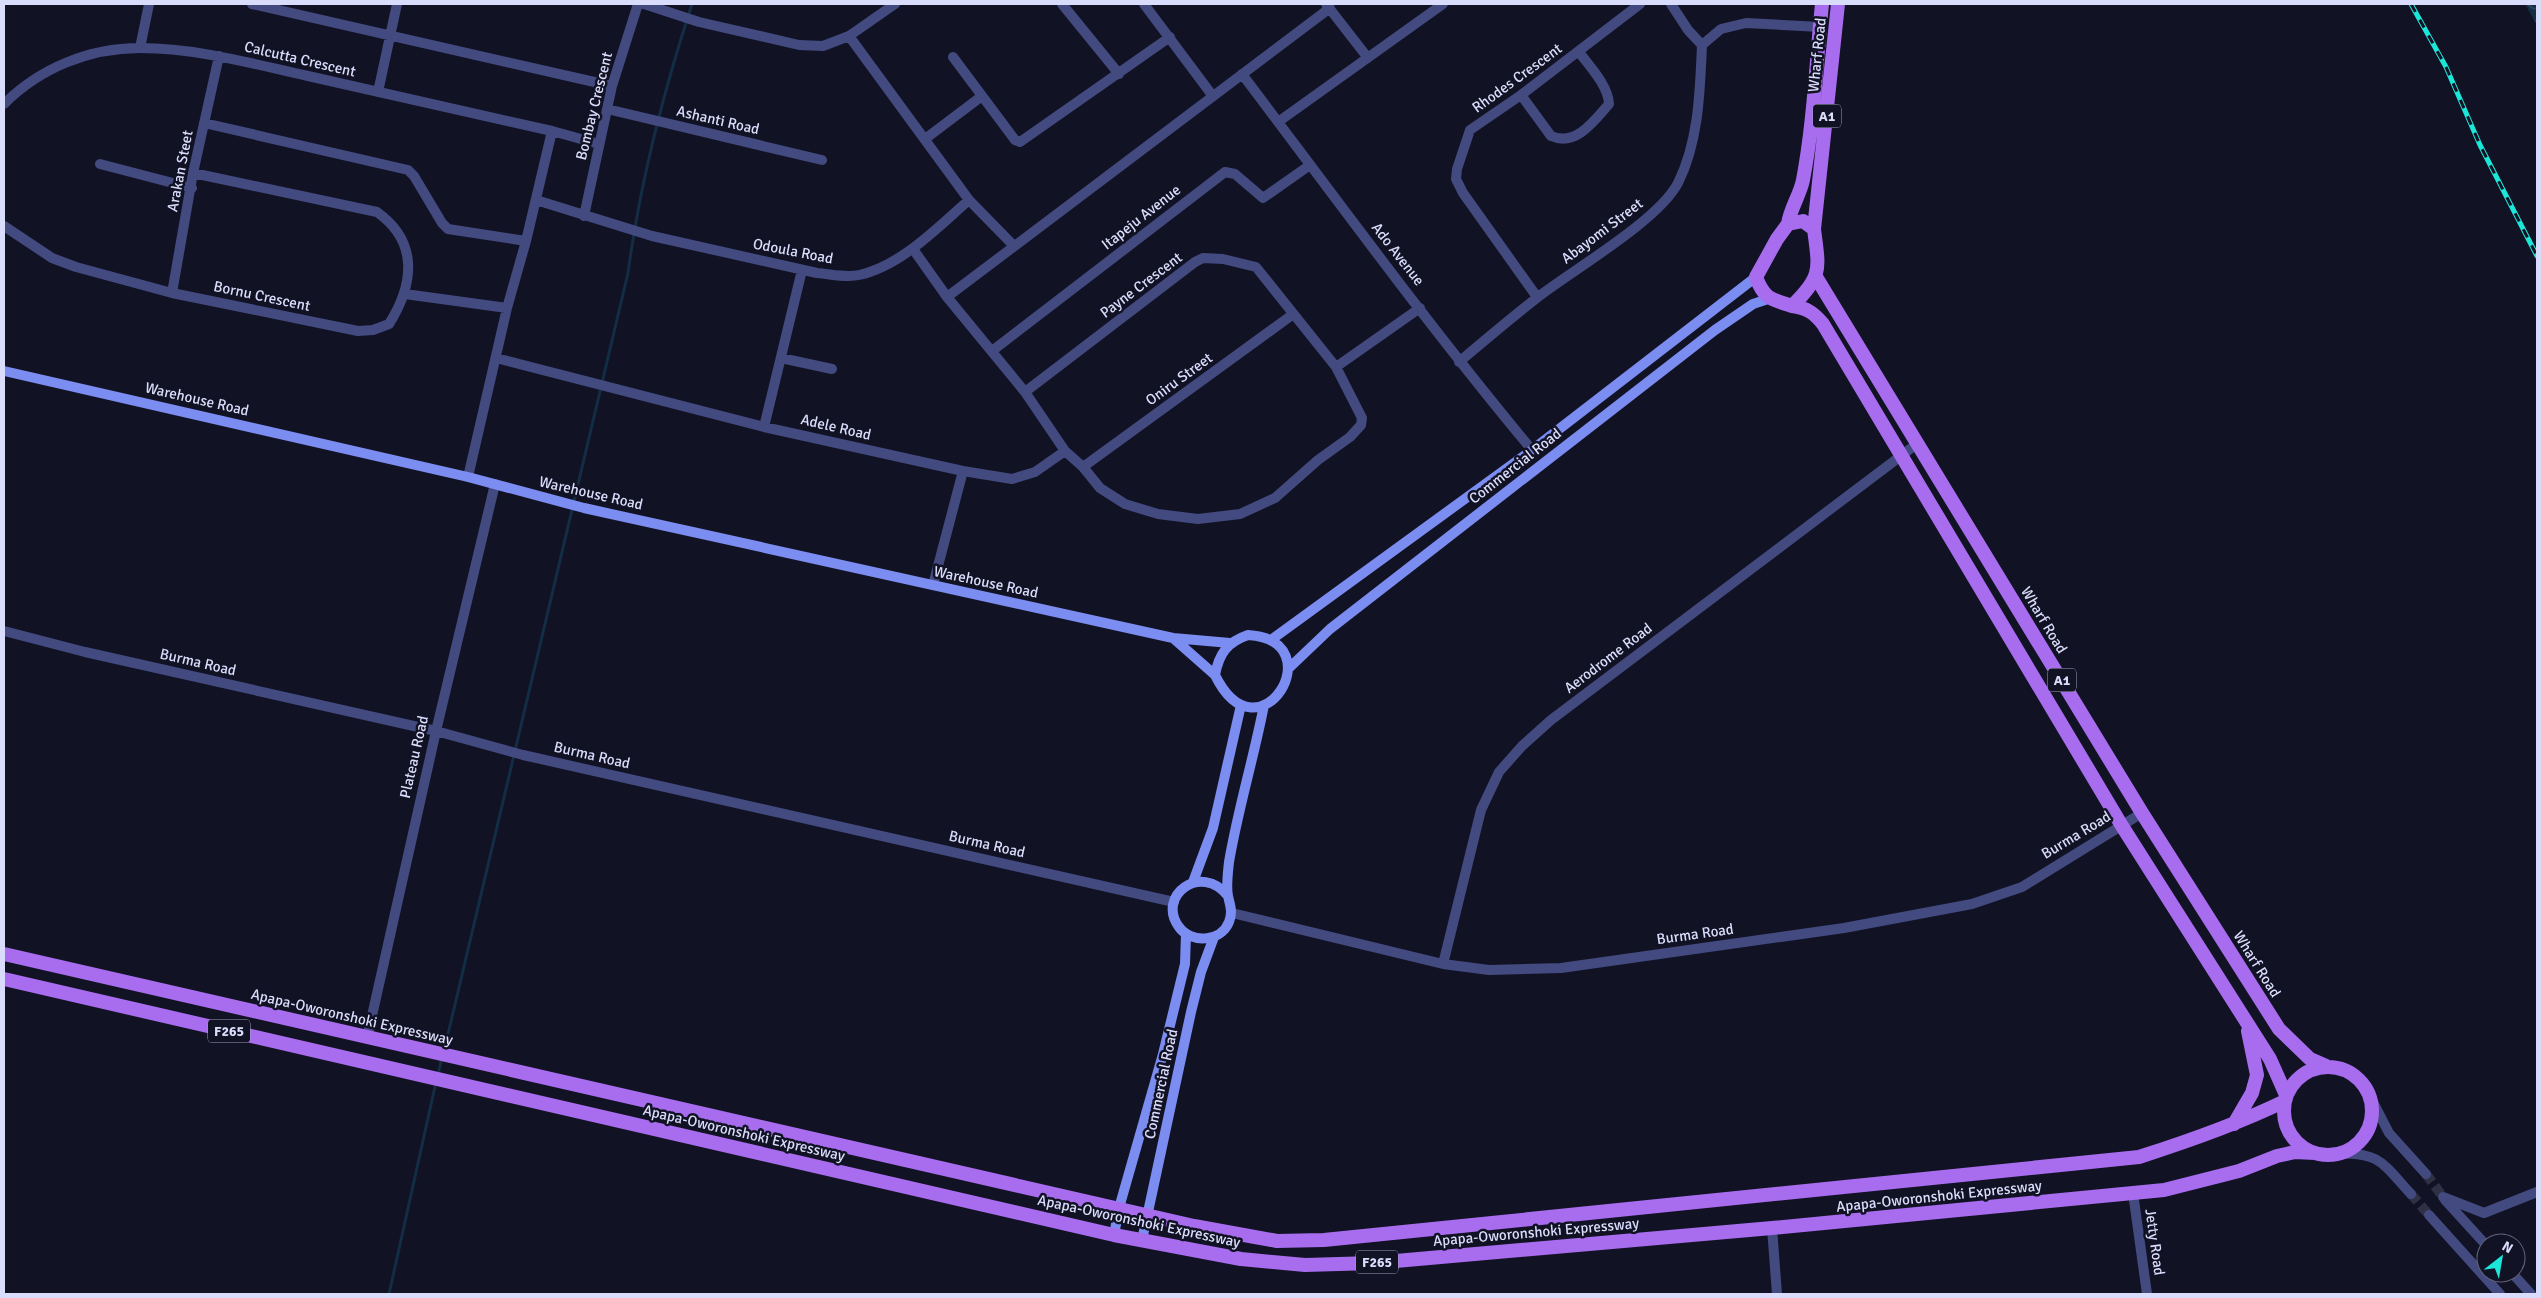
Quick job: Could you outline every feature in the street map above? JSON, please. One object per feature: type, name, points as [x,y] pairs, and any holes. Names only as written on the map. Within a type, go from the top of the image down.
[{"type":"main road","name":"Wharf Road","points":[[1756,277],[1788,224],[1790,212],[1802,183],[1814,110],[1822,4]]},
{"type":"main road","name":"Wharf Road","points":[[1838,4],[1814,229],[1819,268],[1816,277],[2142,813],[2279,1030],[2310,1059],[2326,1066]]},
{"type":"main road","points":[[1788,224],[1803,221],[1814,229]]},
{"type":"main road","points":[[1756,277],[1760,288],[1768,299],[1792,306],[1805,293],[1816,277]]},
{"type":"main road","name":"Commercial Road","points":[[1271,640],[1532,450],[1756,277]]},
{"type":"main road","name":"Commercial Road","points":[[1288,668],[1330,628],[1715,330],[1753,304],[1768,299]]},
{"type":"main road","name":"A1","points":[[1792,306],[1804,308],[1813,313],[1823,324],[2122,826],[2270,1060],[2286,1098]]},
{"type":"main road","name":"Warehouse Road","points":[[4,371],[468,477],[584,508],[1173,638],[1230,643]]},
{"type":"main road","points":[[1248,636],[1260,636],[1271,640],[1283,652],[1288,668],[1287,680],[1283,691],[1264,705],[1253,707],[1241,705],[1231,699],[1222,690],[1215,676],[1220,656],[1230,643],[1248,636]]},
{"type":"main road","name":"Warehouse Road","points":[[1173,638],[1215,676]]},
{"type":"main road","points":[[1193,882],[1213,828],[1241,705]]},
{"type":"main road","points":[[1228,896],[1213,882],[1193,882],[1182,888],[1174,902],[1174,917],[1178,927],[1186,934],[1195,938],[1214,937],[1229,923],[1232,913],[1228,896],[1229,863],[1264,705]]},
{"type":"main road","name":"Commercial Road","points":[[1114,1235],[1119,1208],[1163,1054],[1185,964],[1186,934]]},
{"type":"main road","name":"Commercial Road","points":[[1142,1240],[1149,1216],[1191,1012],[1207,954],[1214,937]]},
{"type":"main road","name":"Apapa-Oworonshoki Expressway","points":[[16,956],[1149,1216],[1277,1241],[1324,1240],[2139,1157],[2234,1124],[2286,1098]]},
{"type":"main road","name":"Apapa-Oworonshoki Expressway","points":[[6,980],[1114,1235],[1241,1259],[1305,1265],[1373,1263],[1772,1228],[2164,1190],[2239,1171],[2276,1156],[2295,1152],[2316,1153]]},
{"type":"main road","points":[[2234,1124],[2252,1093],[2257,1075],[2246,1023]]},
{"type":"main road","points":[[2326,1066],[2338,1067],[2350,1072],[2361,1080],[2372,1100],[2373,1115],[2370,1128],[2362,1140],[2351,1149],[2337,1154],[2316,1153],[2304,1148],[2287,1127],[2284,1114],[2286,1098],[2295,1081],[2309,1070],[2326,1066]]},
{"type":"street","points":[[140,48],[149,4]]},
{"type":"street","points":[[252,4],[612,86]]},
{"type":"street","points":[[378,92],[397,4]]},
{"type":"street","name":"Bombay Crescent","points":[[584,216],[612,86],[638,4]]},
{"type":"street","points":[[644,4],[699,22],[799,45],[823,46],[849,36],[895,4]]},
{"type":"street","points":[[1062,4],[1119,74]]},
{"type":"street","points":[[1144,4],[1212,95]]},
{"type":"street","points":[[1278,122],[1442,4]]},
{"type":"street","name":"Rhodes Crescent","points":[[1537,297],[1463,193],[1456,179],[1457,169],[1470,130],[1521,95],[1640,4]]},
{"type":"street","points":[[1671,4],[1688,30],[1702,45],[1721,29],[1746,22],[1820,26]]},
{"type":"street","points":[[947,297],[1242,74],[1328,6],[1368,58]]},
{"type":"street","points":[[849,36],[969,200],[1014,246]]},
{"type":"street","points":[[953,57],[1015,140],[1020,142],[1170,38]]},
{"type":"street","name":"Abayomi Street","points":[[1459,362],[1537,297],[1652,215],[1678,184],[1691,146],[1700,86],[1702,45]]},
{"type":"street","name":"Calcutta Crescent","points":[[4,104],[34,78],[59,65],[91,54],[140,48],[219,56],[552,131],[599,144]]},
{"type":"street","points":[[1521,95],[1551,136],[1559,140],[1569,140],[1591,125],[1609,104],[1609,98],[1601,82],[1579,52]]},
{"type":"street","name":"Arakan Steet","points":[[172,293],[192,188],[193,173],[219,56]]},
{"type":"street","name":"Ado Avenue","points":[[1242,74],[1459,362],[1532,450]]},
{"type":"street","points":[[925,139],[982,96]]},
{"type":"street","name":"Ashanti Road","points":[[607,109],[822,160]]},
{"type":"street","points":[[204,123],[408,170],[414,176],[442,223],[448,229],[526,240]]},
{"type":"street","points":[[468,477],[507,308],[526,240],[552,131]]},
{"type":"street","points":[[100,164],[192,188]]},
{"type":"street","name":"Itapeju Avenue","points":[[992,351],[1225,172],[1235,174],[1263,198],[1310,165]]},
{"type":"street","name":"Bornu Crescent","points":[[4,226],[52,258],[76,267],[172,293],[358,331],[373,330],[389,324],[405,294],[410,268],[407,250],[390,221],[377,212],[193,173]]},
{"type":"street","name":"Odoula Road","points":[[536,200],[621,228],[652,236],[802,270],[826,274],[859,275],[874,270],[913,249],[969,200]]},
{"type":"street","points":[[913,249],[947,297],[1025,392],[1065,451],[1083,467]]},
{"type":"street","name":"Payne Crescent","points":[[1025,392],[1203,258],[1223,258],[1256,267],[1292,315],[1336,367],[1362,418],[1361,426],[1275,498],[1240,514],[1198,519],[1158,514],[1125,504],[1100,488],[1083,467]]},
{"type":"street","points":[[764,426],[802,270]]},
{"type":"street","points":[[405,294],[507,308]]},
{"type":"street","points":[[1336,367],[1420,308]]},
{"type":"street","name":"Oniru Street","points":[[1083,467],[1292,315]]},
{"type":"street","name":"Adele Road","points":[[496,358],[764,426],[963,471],[1012,479],[1025,477],[1065,451]]},
{"type":"street","points":[[781,358],[832,369]]},
{"type":"street","name":"Aerodrome Road","points":[[1443,964],[1481,810],[1499,772],[1522,746],[1551,720],[1918,443]]},
{"type":"street","points":[[933,585],[963,471]]},
{"type":"street","name":"Plateau Road","points":[[367,1038],[436,730],[495,484]]},
{"type":"street","name":"Burma Road","points":[[4,631],[102,656],[436,730],[523,755],[1174,902]]},
{"type":"street","name":"Burma Road","points":[[1232,913],[1443,964],[1489,970],[1561,968],[1844,928],[1972,904],[2022,887],[2142,813]]},
{"type":"street","points":[[2372,1100],[2389,1133],[2426,1174]]},
{"type":"street","points":[[2337,1154],[2359,1153],[2374,1157],[2386,1166],[2411,1194]]},
{"type":"street","points":[[2476,1234],[2443,1197],[2484,1213],[2537,1192]]},
{"type":"street","name":"Jetty Road","points":[[2133,1193],[2147,1294]]},
{"type":"street","points":[[2429,1215],[2500,1294]]},
{"type":"street","points":[[1772,1228],[1777,1294]]},
{"type":"street","points":[[2521,1283],[2531,1294]]},
{"type":"water","points":[[2525,4],[2537,4],[2537,25]]},
{"type":"waterway","points":[[444,1051],[628,273],[639,205],[654,137],[692,4]]},
{"type":"waterway","points":[[438,1075],[442,1057]]},
{"type":"waterway","points":[[389,1294],[436,1082]]},
{"type":"tunnel","points":[[2426,1174],[2443,1197]]},
{"type":"tunnel","points":[[2411,1194],[2429,1215]]},
{"type":"railway","points":[[2411,4],[2446,67],[2480,145],[2537,256]]}]
